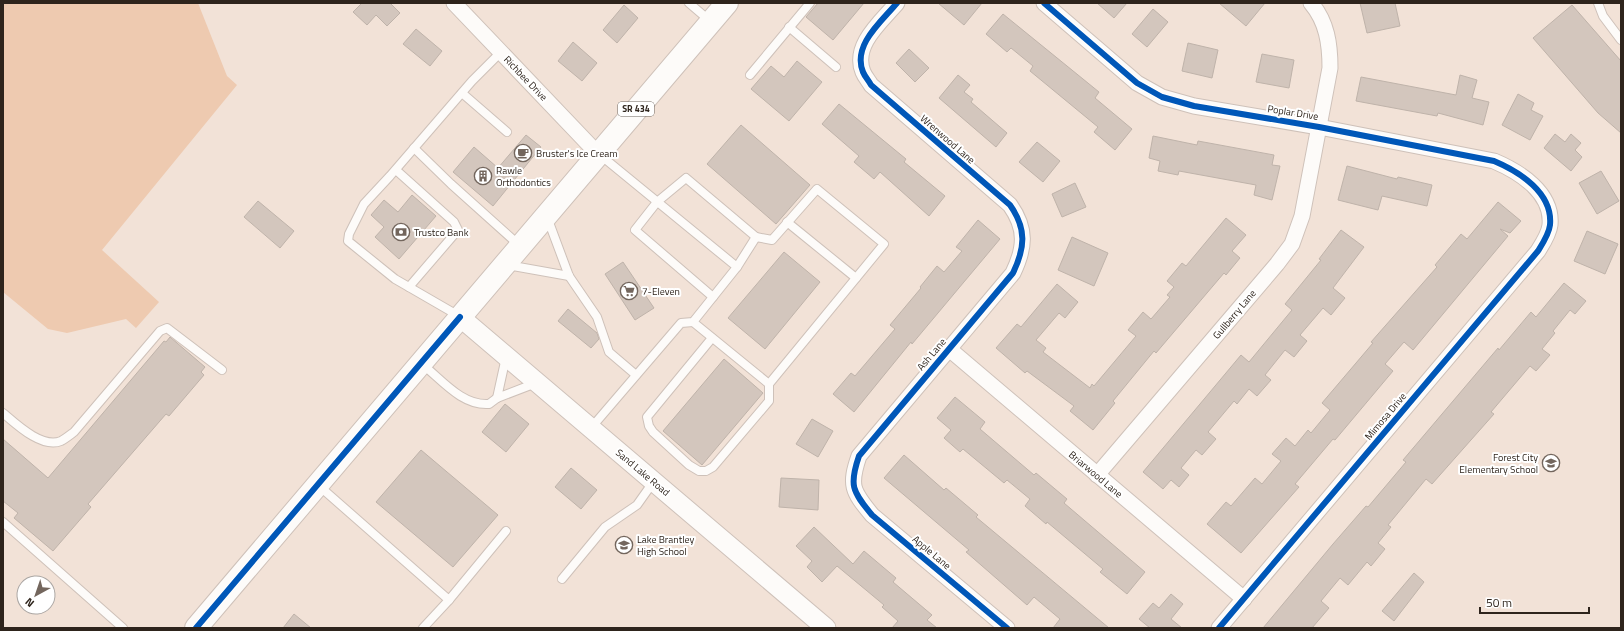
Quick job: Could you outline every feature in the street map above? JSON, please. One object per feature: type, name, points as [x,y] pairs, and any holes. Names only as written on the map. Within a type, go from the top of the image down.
[{"type":"main road","name":"SR 434","points":[[201,627],[318,485],[727,3]]},
{"type":"street","name":"Richbee Drive","points":[[454,3],[598,154]]},
{"type":"street","name":"Wrenwood Lane","points":[[897,3],[870,34],[862,47],[862,72],[872,85],[1010,205],[1017,216],[1022,235]]},
{"type":"street","name":"Poplar Drive","points":[[1044,3],[1137,84],[1162,97],[1194,106],[1319,126],[1494,161],[1511,168],[1527,180],[1541,194],[1549,210]]},
{"type":"street","name":"Gullberry Lane","points":[[1097,475],[1272,270],[1292,244],[1302,216],[1330,68],[1330,44],[1323,22],[1311,3]]},
{"type":"street","name":"Mimosa Drive","points":[[1219,628],[1538,251],[1550,226],[1549,210]]},
{"type":"street","name":"Ash Lane","points":[[853,485],[854,472],[859,456],[948,348],[1013,273],[1022,255],[1022,235]]},
{"type":"street","name":"Sand Lake Road","points":[[460,317],[654,481],[818,625]]},
{"type":"street","name":"Briarwood Lane","points":[[948,348],[1244,599]]},
{"type":"street","name":"Apple Lane","points":[[853,485],[860,501],[872,515],[1007,628]]},
{"type":"lane","points":[[689,3],[711,21]]},
{"type":"lane","points":[[750,75],[810,3]]},
{"type":"lane","points":[[1598,3],[1603,16],[1621,40]]},
{"type":"lane","points":[[789,27],[836,67]]},
{"type":"lane","points":[[460,317],[395,279],[348,242],[349,234],[364,204],[396,170],[462,93],[501,52]]},
{"type":"lane","points":[[462,93],[507,132]]},
{"type":"lane","points":[[414,148],[451,184],[520,246]]},
{"type":"lane","points":[[598,154],[737,267]]},
{"type":"lane","points":[[396,170],[454,222],[458,230],[409,287]]},
{"type":"lane","points":[[712,338],[647,417],[649,426],[653,432],[689,465],[699,471],[706,472],[713,467],[769,400],[769,384],[884,244],[817,189],[772,240],[756,237],[686,178],[657,202],[635,230],[713,297]]},
{"type":"lane","points":[[546,216],[570,276],[597,317],[609,352],[636,375]]},
{"type":"lane","points":[[787,222],[856,278]]},
{"type":"lane","points":[[693,322],[737,267],[756,237]]},
{"type":"lane","points":[[504,265],[570,276]]},
{"type":"lane","points":[[591,428],[681,323],[693,322],[769,384]]},
{"type":"lane","points":[[3,414],[25,432],[41,440],[59,441],[74,432],[160,331],[168,328],[222,370]]},
{"type":"lane","points":[[497,398],[506,356]]},
{"type":"lane","points":[[421,363],[473,404],[490,404],[497,398],[538,382]]},
{"type":"lane","points":[[562,579],[605,526],[637,505],[654,481]]},
{"type":"lane","points":[[318,485],[449,600]]},
{"type":"lane","points":[[3,522],[54,565],[123,628]]},
{"type":"lane","points":[[423,628],[449,600],[506,531]]},
{"type":"shaded area","points":[[3,3],[198,3],[227,76],[237,85],[102,250],[159,302],[136,328],[126,319],[67,333],[48,329],[3,292]]},
{"type":"building","points":[[362,3],[390,3],[400,13],[387,26],[376,15],[367,25],[353,12]]},
{"type":"building","points":[[818,3],[864,3],[833,40],[806,17]]},
{"type":"building","points":[[938,3],[982,3],[964,25]]},
{"type":"building","points":[[1097,3],[1127,3],[1114,18]]},
{"type":"building","points":[[1219,3],[1265,3],[1246,26]]},
{"type":"building","points":[[1360,3],[1395,3],[1400,26],[1367,33]]},
{"type":"building","points":[[624,5],[638,18],[617,43],[603,30]]},
{"type":"building","points":[[1572,5],[1621,61],[1621,133],[1598,113],[1533,38]]},
{"type":"building","points":[[1153,9],[1168,22],[1147,47],[1132,34]]},
{"type":"building","points":[[1003,14],[1099,92],[1095,98],[1132,129],[1115,150],[1094,132],[1098,127],[1030,71],[1033,66],[1011,48],[1007,52],[986,34]]},
{"type":"building","points":[[416,29],[442,51],[430,66],[403,44]]},
{"type":"building","points":[[573,42],[597,63],[582,81],[558,61]]},
{"type":"building","points":[[1188,43],[1218,50],[1212,78],[1182,71]]},
{"type":"building","points":[[909,49],[929,68],[915,82],[896,63]]},
{"type":"building","points":[[1262,54],[1294,60],[1289,88],[1256,82]]},
{"type":"building","points":[[797,61],[822,82],[789,121],[751,89],[771,66],[784,77]]},
{"type":"building","points":[[958,75],[970,85],[964,92],[973,99],[971,102],[1007,133],[996,147],[939,98]]},
{"type":"building","points":[[1460,75],[1477,80],[1472,98],[1489,102],[1483,125],[1438,113],[1437,116],[1356,101],[1361,77],[1456,95]]},
{"type":"building","points":[[1518,94],[1534,103],[1531,110],[1543,116],[1530,140],[1502,125]]},
{"type":"building","points":[[839,104],[906,159],[904,162],[945,196],[929,216],[880,172],[874,179],[854,162],[859,156],[822,124]]},
{"type":"building","points":[[741,125],[810,185],[776,224],[707,164]]},
{"type":"building","points":[[1555,134],[1565,142],[1571,134],[1581,143],[1575,150],[1582,157],[1571,171],[1544,148]]},
{"type":"building","name":"Rawle Orthodontics","points":[[526,135],[541,147],[493,206],[453,172],[474,147],[498,168]]},
{"type":"building","points":[[1153,136],[1197,145],[1198,141],[1274,155],[1272,165],[1280,166],[1272,200],[1254,195],[1256,185],[1179,171],[1178,175],[1158,171],[1160,161],[1149,158]]},
{"type":"building","points":[[1037,142],[1060,161],[1043,182],[1019,162]]},
{"type":"building","points":[[1347,166],[1397,179],[1398,177],[1432,185],[1427,206],[1382,196],[1378,210],[1338,200]]},
{"type":"building","points":[[1601,171],[1619,201],[1597,214],[1579,183]]},
{"type":"building","points":[[1075,183],[1086,207],[1062,217],[1052,194]]},
{"type":"building","name":"Trustco Bank","points":[[412,195],[436,216],[399,259],[375,237],[384,227],[371,215],[384,200],[398,212]]},
{"type":"building","points":[[258,201],[294,231],[280,248],[244,217]]},
{"type":"building","points":[[1498,202],[1521,221],[1510,233],[1500,229],[1508,236],[1413,350],[1404,342],[1385,364],[1393,371],[1335,440],[1333,439],[1295,484],[1299,487],[1241,553],[1207,524],[1226,502],[1231,506],[1255,478],[1262,484],[1281,461],[1272,454],[1286,438],[1295,446],[1308,430],[1311,433],[1330,410],[1322,403],[1373,343],[1371,342],[1437,267],[1435,265],[1461,234],[1467,239]]},
{"type":"building","points":[[1226,218],[1246,235],[1232,251],[1240,258],[1226,275],[1224,273],[1156,353],[1154,351],[1113,401],[1115,403],[1093,430],[1070,411],[1074,406],[1027,371],[1025,373],[996,348],[1017,324],[1021,327],[1057,284],[1078,302],[1065,318],[1059,313],[1036,340],[1046,348],[1043,352],[1090,388],[1092,384],[1094,386],[1136,336],[1128,330],[1143,312],[1151,319],[1170,297],[1167,295],[1174,287],[1167,281],[1182,263],[1186,266]]},
{"type":"building","points":[[978,220],[1000,239],[912,344],[911,342],[854,412],[833,394],[851,373],[855,376],[895,329],[890,325],[937,266],[944,272],[962,251],[956,247]]},
{"type":"building","points":[[1341,230],[1364,247],[1333,288],[1345,298],[1331,315],[1323,308],[1300,335],[1307,341],[1294,357],[1285,350],[1265,375],[1271,380],[1257,396],[1249,389],[1237,404],[1234,401],[1208,432],[1216,439],[1202,455],[1196,450],[1181,468],[1189,475],[1179,487],[1171,480],[1163,489],[1143,472],[1241,355],[1249,362],[1292,310],[1285,304],[1321,260],[1319,259]]},
{"type":"building","points":[[1587,231],[1618,244],[1605,274],[1574,261]]},
{"type":"building","points":[[1072,237],[1108,253],[1094,286],[1058,270]]},
{"type":"building","points":[[784,252],[820,282],[765,349],[728,318]]},
{"type":"building","name":"7-Eleven","points":[[623,262],[654,308],[635,320],[605,274]]},
{"type":"building","points":[[1564,283],[1586,301],[1575,314],[1570,310],[1553,331],[1555,333],[1542,349],[1550,355],[1536,371],[1530,366],[1491,412],[1494,414],[1432,484],[1426,479],[1388,525],[1391,527],[1378,543],[1385,549],[1371,566],[1367,562],[1348,585],[1340,578],[1321,601],[1329,608],[1312,628],[1263,628],[1333,544],[1366,506],[1368,507],[1406,462],[1403,460],[1498,348],[1499,350],[1531,312],[1536,317]]},
{"type":"building","points":[[568,309],[597,333],[599,339],[591,348],[558,321]]},
{"type":"building","points":[[170,337],[205,367],[201,372],[204,375],[169,416],[166,414],[88,504],[91,507],[53,551],[14,518],[18,513],[3,501],[3,439],[48,478],[164,341],[166,342]]},
{"type":"building","points":[[724,359],[763,393],[702,465],[663,431]]},
{"type":"building","points":[[955,397],[985,422],[980,429],[1034,475],[1036,473],[1067,499],[1064,503],[1145,572],[1127,594],[1100,572],[1103,569],[1047,522],[1046,524],[1025,506],[1030,499],[1007,480],[1004,483],[963,449],[960,452],[944,438],[951,430],[937,418]]},
{"type":"building","points":[[505,404],[529,424],[506,452],[482,432]]},
{"type":"building","points":[[812,419],[833,431],[818,457],[796,444]]},
{"type":"building","points":[[421,450],[498,515],[453,567],[376,502]]},
{"type":"building","points":[[904,455],[944,490],[946,488],[978,515],[976,517],[1109,628],[1053,628],[1060,619],[1034,597],[1027,605],[966,552],[969,550],[884,478]]},
{"type":"building","points":[[571,468],[597,490],[581,509],[555,487]]},
{"type":"building","points":[[781,478],[819,480],[818,510],[779,507]]},
{"type":"building","points":[[814,527],[853,564],[864,551],[896,578],[893,582],[932,615],[927,620],[937,628],[892,628],[898,621],[882,607],[884,605],[837,566],[822,582],[807,567],[812,561],[796,546]]},
{"type":"building","points":[[1414,573],[1424,582],[1394,621],[1382,611]]},
{"type":"building","points":[[1171,594],[1183,604],[1171,619],[1182,628],[1150,628],[1139,619],[1153,603],[1159,608]]},
{"type":"building","points":[[294,614],[311,628],[283,628]]},
{"type":"cycle path","points":[[897,3],[870,34],[865,43],[861,62],[864,74],[871,85],[1010,205],[1016,214],[1022,230],[1022,247],[1013,273],[859,456],[854,474],[854,487],[860,500],[872,515],[1007,628]]},
{"type":"cycle path","points":[[1044,3],[1137,83],[1162,97],[1194,106],[1319,127],[1494,161],[1514,171],[1533,185],[1546,203],[1550,214],[1550,225],[1548,232],[1538,251],[1219,628]]},
{"type":"cycle path","points":[[196,628],[460,317]]},
{"type":"place","name":"Bruster's Ice Cream","points":[[523,153]]},
{"type":"place","name":"Rawle Orthodontics","points":[[483,176]]},
{"type":"place","name":"Trustco Bank","points":[[401,232]]},
{"type":"place","name":"7-Eleven","points":[[629,291]]},
{"type":"place","name":"Forest City Elementary School","points":[[1551,463]]},
{"type":"place","name":"Lake Brantley High School","points":[[624,545]]}]
